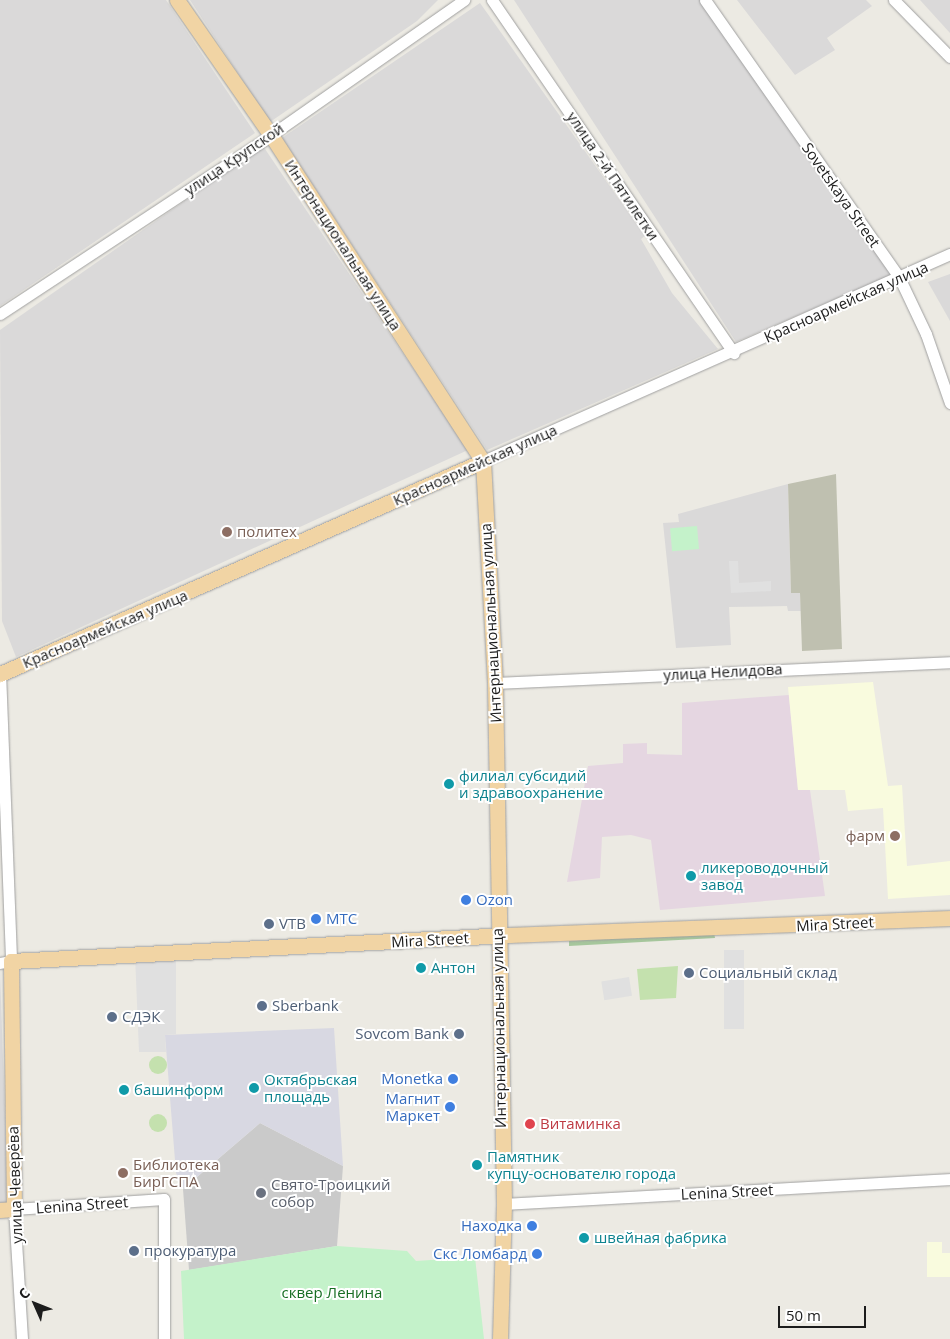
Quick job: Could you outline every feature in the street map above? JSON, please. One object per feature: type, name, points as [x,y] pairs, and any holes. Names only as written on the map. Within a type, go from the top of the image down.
[{"type":"main road","name":"Интернациональная улица","points":[[177,0],[271,135],[483,461],[495,683],[504,1204],[500,1339]]},
{"type":"main road","name":"Красноармейская улица","points":[[0,673],[483,461]]},
{"type":"main road","name":"Mira Street","points":[[6,962],[498,935],[950,918]]},
{"type":"main road","name":"улица Чеверёва","points":[[6,962],[7,1209]]},
{"type":"street","name":"улица Крупской","points":[[0,314],[271,135],[464,0]]},
{"type":"street","name":"улица 2-й Пятилетки","points":[[492,0],[734,353]]},
{"type":"street","name":"Sovetskaya Street","points":[[705,0],[899,277],[926,334],[950,403]]},
{"type":"street","points":[[894,0],[950,57]]},
{"type":"street","name":"Красноармейская улица","points":[[483,461],[734,353],[950,254]]},
{"type":"street","name":"улица Нелидова","points":[[495,683],[950,662]]},
{"type":"street","name":"улица Чеверёва","points":[[0,673],[6,962]]},
{"type":"street","name":"Lenina Street","points":[[504,1204],[950,1179]]},
{"type":"street","name":"Lenina Street","points":[[7,1209],[164,1199],[164,1339]]},
{"type":"street","name":"улица Чеверёва","points":[[7,1209],[22,1339]]},
{"type":"shaded area","points":[[0,0],[166,0],[255,133],[0,306]]},
{"type":"shaded area","points":[[190,0],[438,0],[417,21],[270,122]]},
{"type":"shaded area","points":[[514,0],[703,0],[895,273],[736,342]]},
{"type":"shaded area","points":[[737,0],[866,0],[872,6],[827,38],[835,50],[795,75]]},
{"type":"shaded area","points":[[920,0],[950,0],[950,33]]},
{"type":"shaded area","points":[[480,3],[645,236],[641,239],[672,293],[718,349],[487,450],[282,138]]},
{"type":"shaded area","points":[[263,146],[468,450],[16,657],[2,621],[0,330]]},
{"type":"shaded area","points":[[950,274],[950,321],[928,282]]},
{"type":"shaded area","points":[[836,474],[842,649],[802,651],[800,593],[791,593],[788,484]]},
{"type":"shaded area","points":[[788,484],[791,593],[800,593],[801,611],[788,611],[787,606],[729,607],[731,645],[676,648],[663,523],[679,522],[678,514]]},
{"type":"shaded area","points":[[729,561],[738,561],[739,583],[771,581],[771,591],[731,593]]},
{"type":"shaded area","points":[[873,682],[888,786],[902,785],[907,866],[950,861],[950,895],[888,899],[883,808],[848,811],[845,790],[798,790],[788,687]]},
{"type":"shaded area","points":[[789,695],[798,790],[810,790],[825,896],[660,910],[651,840],[631,835],[602,837],[600,878],[567,882],[588,766],[623,763],[623,744],[647,743],[647,754],[682,755],[682,703]]},
{"type":"shaded area","points":[[724,950],[744,950],[744,1029],[724,1029]]},
{"type":"shaded area","points":[[176,953],[176,1034],[165,1035],[166,1052],[139,1052],[135,955]]},
{"type":"shaded area","points":[[0,972],[8,1203],[0,1204]]},
{"type":"shaded area","points":[[629,977],[632,996],[604,1000],[601,981]]},
{"type":"shaded area","name":"Октябрьская площадь","points":[[334,1028],[343,1166],[260,1123],[183,1189],[176,1173],[165,1035]]},
{"type":"shaded area","points":[[260,1123],[343,1166],[337,1246],[189,1270],[183,1189]]},
{"type":"shaded area","points":[[927,1242],[942,1242],[942,1253],[950,1253],[950,1277],[927,1277]]},
{"type":"green space","points":[[697,526],[699,549],[672,551],[670,528]]},
{"type":"green space","points":[[714,932],[715,938],[569,946],[569,941]]},
{"type":"green space","points":[[678,966],[676,998],[640,1000],[637,969]]},
{"type":"green space","points":[[158,1056],[164,1059],[167,1065],[164,1071],[158,1074],[152,1071],[149,1065],[152,1059]]},
{"type":"green space","points":[[158,1114],[164,1117],[167,1123],[164,1129],[158,1132],[152,1129],[149,1123],[152,1117]]},
{"type":"green space","name":"сквер Ленина","points":[[337,1246],[407,1251],[416,1261],[475,1257],[484,1339],[184,1339],[181,1271]]},
{"type":"place","name":"политех","points":[[227,532]]},
{"type":"place","name":"филиал субсидий и здравоохранение","points":[[449,784]]},
{"type":"place","name":"фарм","points":[[895,836]]},
{"type":"place","name":"ликероводочный завод","points":[[691,876]]},
{"type":"place","name":"Ozon","points":[[466,900]]},
{"type":"place","name":"МТС","points":[[316,919]]},
{"type":"place","name":"VTB","points":[[269,924]]},
{"type":"place","name":"Антон","points":[[421,968]]},
{"type":"place","name":"Социальный склад","points":[[689,973]]},
{"type":"place","name":"Sberbank","points":[[262,1006]]},
{"type":"place","name":"СДЭК","points":[[112,1017]]},
{"type":"place","name":"Sovcom Bank","points":[[459,1034]]},
{"type":"place","name":"Monetka","points":[[453,1079]]},
{"type":"place","name":"Октябрьская площадь","points":[[254,1088]]},
{"type":"place","name":"башинформ","points":[[124,1090]]},
{"type":"place","name":"Магнит Маркет","points":[[450,1107]]},
{"type":"place","name":"Витаминка","points":[[530,1124]]},
{"type":"place","name":"Памятник купцу-основателю города","points":[[477,1165]]},
{"type":"place","name":"Библиотека БирГСПА","points":[[123,1173]]},
{"type":"place","name":"Свято-Троицкий собор","points":[[261,1193]]},
{"type":"place","name":"Находка","points":[[532,1226]]},
{"type":"place","name":"швейная фабрика","points":[[584,1238]]},
{"type":"place","name":"прокуратура","points":[[134,1251]]},
{"type":"place","name":"Скс Ломбард","points":[[537,1254]]}]
